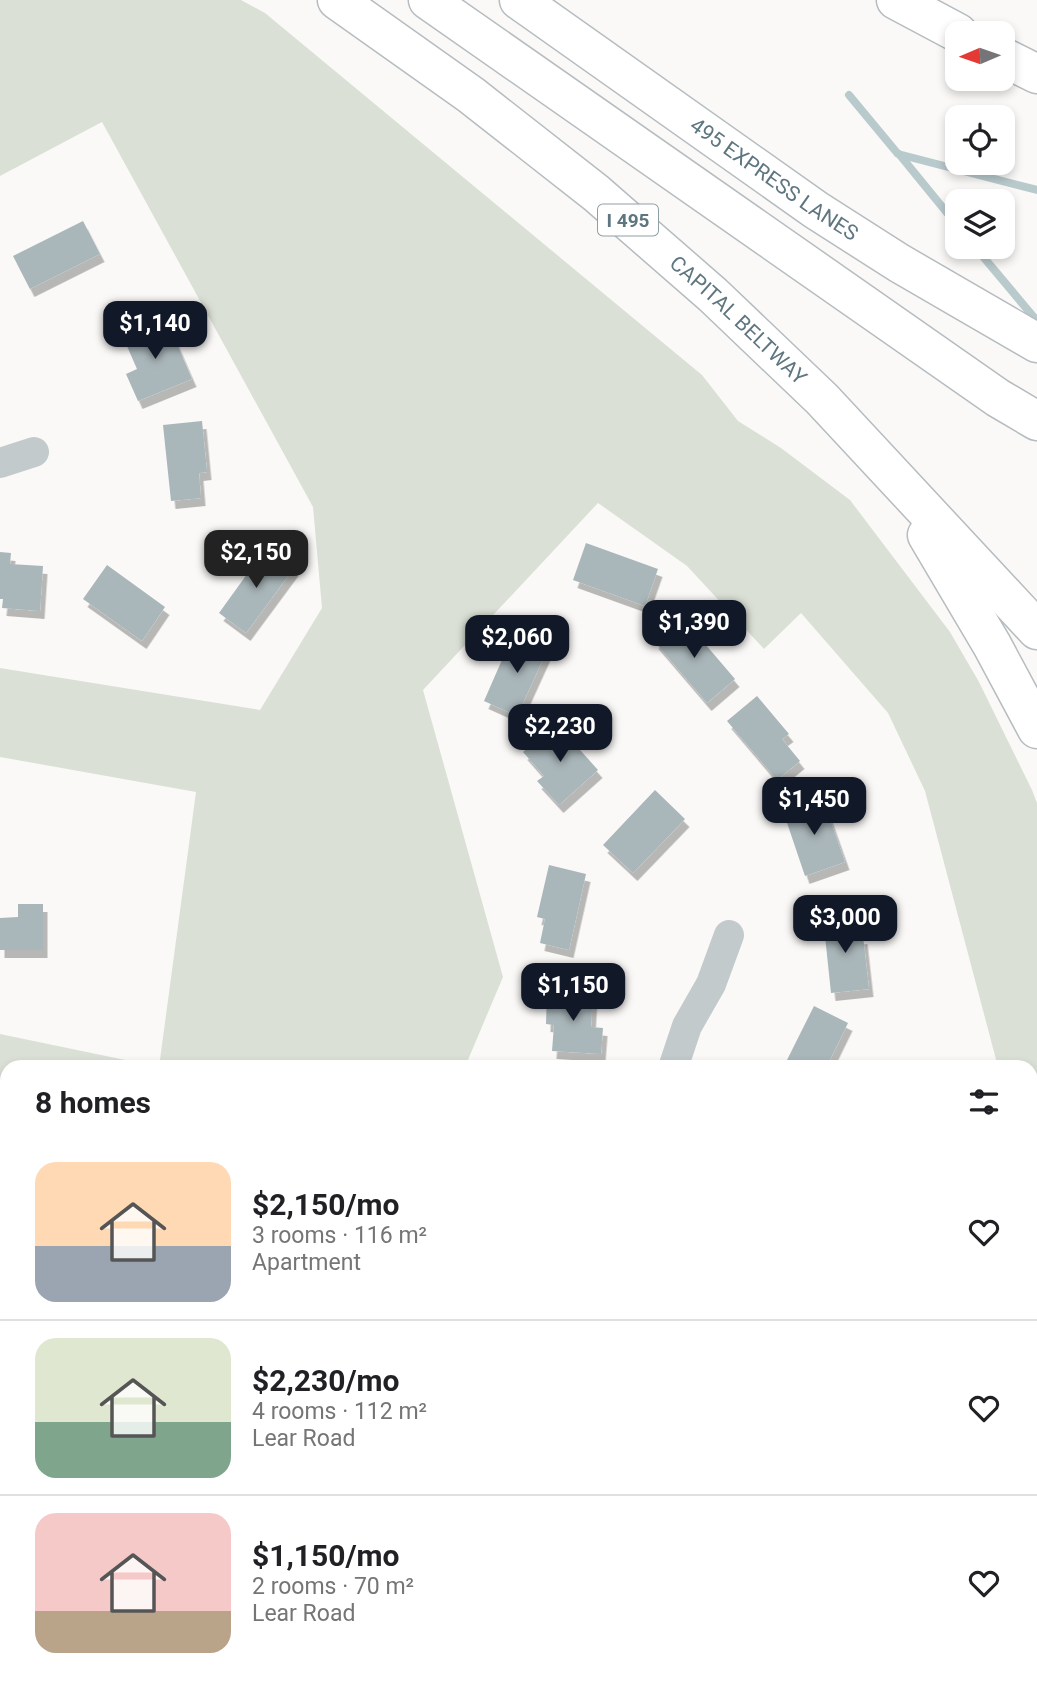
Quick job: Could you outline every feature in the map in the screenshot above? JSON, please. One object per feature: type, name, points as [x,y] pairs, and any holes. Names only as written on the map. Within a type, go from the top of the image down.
[{"type":"highway","name":"CAPITAL BELTWAY","points":[[337,0],[471,94],[596,193],[713,295],[821,399],[1037,630]]},
{"type":"highway","points":[[428,0],[998,398],[1037,421]]},
{"type":"highway","name":"495 EXPRESS LANES","points":[[519,0],[816,210],[899,264],[1037,343]]},
{"type":"highway","points":[[896,0],[945,26]]},
{"type":"highway","points":[[890,473],[992,645],[1037,729]]},
{"type":"street","points":[[0,463],[34,452]]},
{"type":"street","points":[[676,1060],[687,1026],[710,984],[729,935]]},
{"type":"shaded area","points":[[0,0],[241,0],[265,13],[702,375],[738,421],[781,448],[850,500],[950,632],[979,682],[1037,803],[1037,1060],[996,1060],[925,791],[888,713],[801,613],[764,649],[687,566],[598,503],[423,690],[503,977],[468,1060],[160,1060],[196,792],[0,757],[0,668],[260,710],[322,608],[313,507],[102,122],[0,176]]},
{"type":"shaded area","points":[[0,1034],[125,1060],[0,1060]]},
{"type":"building","points":[[83,221],[100,254],[30,289],[13,256]]},
{"type":"building","points":[[166,319],[192,379],[138,401],[126,374],[137,369],[123,337]]},
{"type":"building","points":[[202,421],[207,472],[199,473],[201,498],[171,501],[163,425]]},
{"type":"building","points":[[586,543],[658,569],[645,606],[573,580]]},
{"type":"building","points":[[266,548],[294,568],[246,633],[219,613]]},
{"type":"building","points":[[0,552],[11,553],[10,564],[43,566],[40,611],[2,608]]},
{"type":"building","points":[[107,565],[165,607],[142,641],[83,599]]},
{"type":"building","points":[[682,617],[735,679],[707,703],[654,641]]},
{"type":"building","points":[[522,633],[549,646],[517,716],[484,701],[505,653],[512,656]]},
{"type":"building","points":[[757,696],[789,734],[782,739],[800,761],[777,780],[727,721]]},
{"type":"building","points":[[556,723],[598,770],[559,805],[537,781],[544,776],[523,752]]},
{"type":"building","points":[[655,790],[685,819],[633,873],[603,845]]},
{"type":"building","points":[[822,797],[845,862],[805,876],[783,811]]},
{"type":"building","points":[[549,865],[586,874],[569,950],[540,943],[545,919],[537,917]]},
{"type":"building","points":[[18,904],[43,904],[43,950],[0,950],[0,918],[18,917]]},
{"type":"building","points":[[852,914],[855,937],[863,936],[869,989],[831,993],[823,917]]},
{"type":"building","points":[[547,991],[593,993],[591,1027],[603,1028],[601,1054],[552,1051],[554,1025],[546,1024]]},
{"type":"building","points":[[814,1006],[848,1023],[830,1060],[787,1060]]},
{"type":"waterway","points":[[849,95],[898,154],[1037,190]]},
{"type":"waterway","points":[[899,154],[945,210]]},
{"type":"waterway","points":[[985,259],[1037,321]]}]
